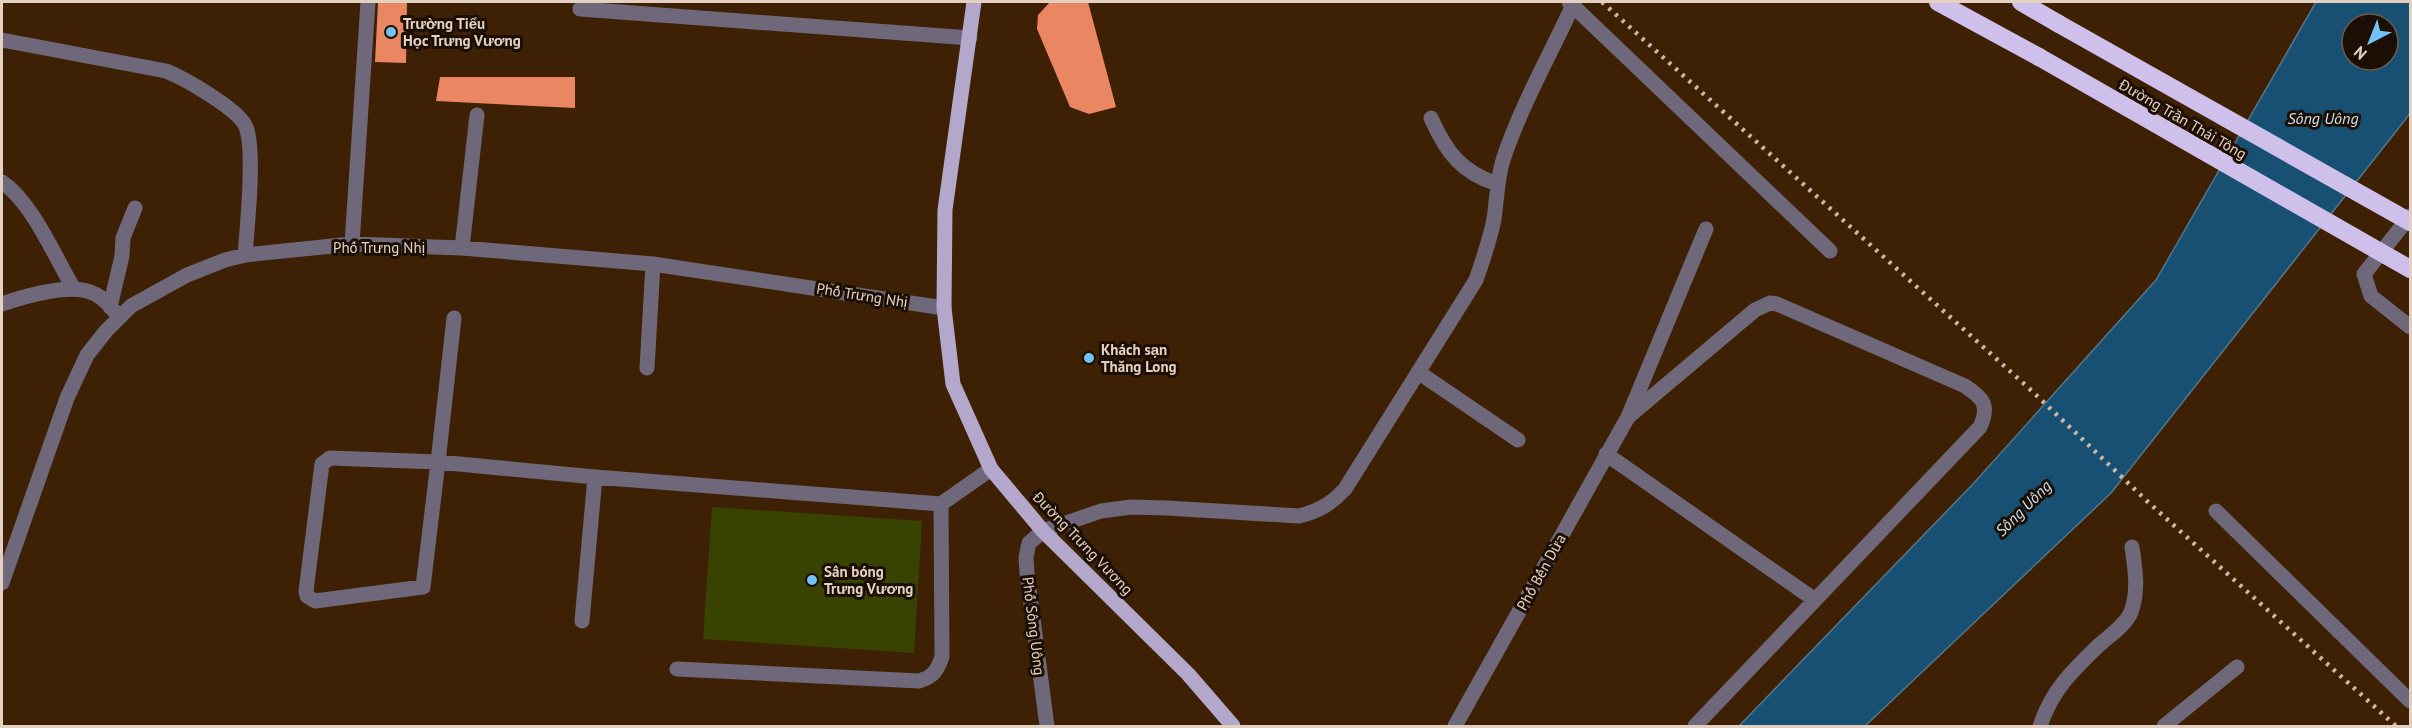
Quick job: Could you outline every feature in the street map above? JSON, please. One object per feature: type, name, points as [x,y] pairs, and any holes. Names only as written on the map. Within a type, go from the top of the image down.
[{"type":"highway","name":"Đường Trần Thái Tông","points":[[1937,2],[2039,57],[2410,268]]},
{"type":"highway","name":"Đường Trần Thái Tông","points":[[2032,4],[2060,24],[2410,222]]},
{"type":"main road","name":"Đường Trưng Vương","points":[[974,2],[945,210],[945,308],[953,384],[991,469],[1043,531],[1188,674],[1233,726]]},
{"type":"street","points":[[352,244],[368,2]]},
{"type":"street","points":[[1043,531],[1101,511],[1131,507],[1299,516],[1318,512],[1334,501],[1345,489],[1476,280],[1490,238],[1497,184],[1513,134],[1571,3],[1830,251]]},
{"type":"street","points":[[580,9],[970,38]]},
{"type":"street","points":[[2,40],[166,71],[188,81],[238,116],[248,135],[250,203],[245,255]]},
{"type":"street","points":[[462,248],[477,115]]},
{"type":"street","points":[[1431,118],[1443,144],[1462,165],[1482,179],[1497,184]]},
{"type":"street","points":[[2,182],[13,190],[27,207],[74,289]]},
{"type":"street","points":[[115,312],[125,230],[135,208]]},
{"type":"street","points":[[2410,216],[2364,274],[2371,296],[2410,327]]},
{"type":"street","points":[[1628,417],[1707,229]]},
{"type":"street","name":"Phố Trưng Nhị","points":[[2,583],[75,377],[115,312],[187,275],[225,260],[245,255],[352,244],[462,248],[653,264],[945,308]]},
{"type":"street","points":[[647,368],[653,264]]},
{"type":"street","points":[[2,304],[74,289],[96,294],[115,312]]},
{"type":"street","points":[[1628,417],[1755,310],[1770,303],[1777,304],[1965,386],[1978,394],[1984,403],[1986,415],[1980,427],[1695,726]]},
{"type":"street","points":[[454,318],[438,462],[423,587],[315,601],[310,599],[306,591],[322,464],[330,458],[438,462],[595,477],[941,504],[991,469]]},
{"type":"street","points":[[1418,372],[1518,440]]},
{"type":"street","name":"Phố Bến Dừa","points":[[1455,726],[1628,417]]},
{"type":"street","points":[[1606,454],[1815,600]]},
{"type":"street","points":[[582,621],[595,477]]},
{"type":"street","points":[[676,669],[919,681],[930,678],[938,670],[942,657],[941,504]]},
{"type":"street","points":[[2216,511],[2410,700]]},
{"type":"street","name":"Phố Sông Uông","points":[[1043,531],[1029,543],[1026,557],[1047,726]]},
{"type":"street","points":[[2040,726],[2048,704],[2060,685],[2131,614],[2136,578],[2132,547]]},
{"type":"street","points":[[2164,726],[2237,667]]},
{"type":"green space","name":"Sân bóng Trưng Vương","points":[[712,507],[922,521],[914,653],[703,639]]},
{"type":"water","name":"Sông Uông","points":[[2316,2],[2410,2],[2410,113],[2111,493],[1865,726],[1739,726],[1973,484],[2156,280]]},
{"type":"building","points":[[378,2],[407,2],[406,63],[375,62]]},
{"type":"building","points":[[1050,2],[1088,2],[1116,107],[1089,114],[1070,107],[1037,29],[1038,15]]},
{"type":"building","name":"Trường Tiểu Học Trưng Vương","points":[[440,77],[575,77],[575,108],[436,101]]},
{"type":"railway","points":[[1602,2],[2033,392],[2148,502],[2396,726]]},
{"type":"place","name":"Trường Tiểu Học Trưng Vương","points":[[391,32]]},
{"type":"place","name":"Khách sạn Thăng Long","points":[[1089,358]]},
{"type":"place","name":"Sân bóng Trưng Vương","points":[[812,580]]}]
